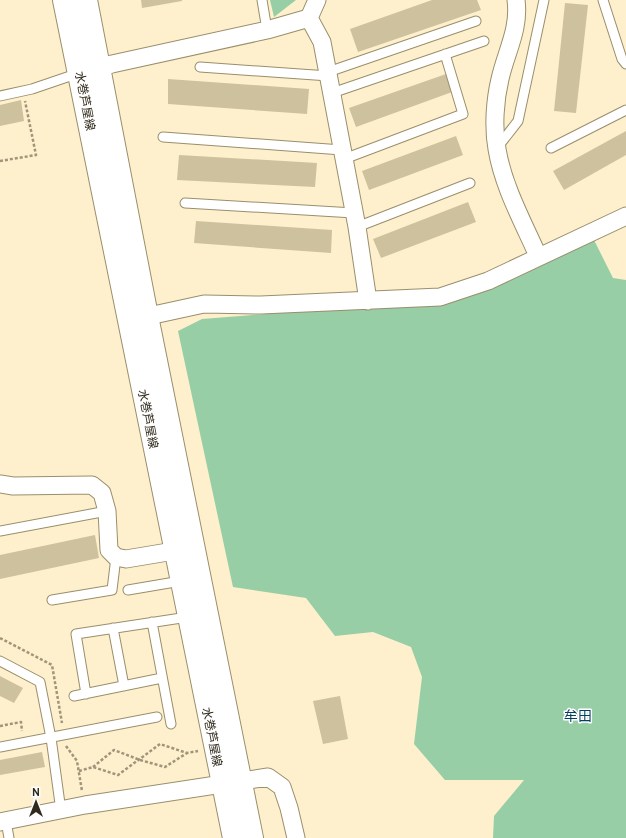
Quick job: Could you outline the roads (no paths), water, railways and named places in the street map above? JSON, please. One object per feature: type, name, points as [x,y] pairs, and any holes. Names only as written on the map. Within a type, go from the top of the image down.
[{"type":"main road","name":"水巻芦屋線","points":[[64,0],[89,71],[231,783],[234,838]]},
{"type":"main road","name":"水巻芦屋線","points":[[86,0],[89,71]]},
{"type":"main road","name":"水巻芦屋線","points":[[138,318],[174,551],[214,748],[231,783],[252,838]]},
{"type":"street","points":[[309,18],[317,0]]},
{"type":"street","points":[[516,0],[518,11],[513,42],[500,79],[496,113],[496,149],[507,182],[538,256]]},
{"type":"street","points":[[89,71],[267,30],[309,18]]},
{"type":"street","points":[[309,18],[322,42],[356,220],[368,300]]},
{"type":"street","points":[[138,318],[204,304],[261,305],[440,297],[488,281],[538,256],[626,216]]},
{"type":"street","points":[[0,484],[13,486],[92,485],[102,492],[107,512],[110,550],[116,557],[126,559],[174,551]]},
{"type":"street","points":[[3,821],[85,805],[268,777],[282,787],[296,838]]},
{"type":"lane","points":[[262,0],[267,30]]},
{"type":"lane","points":[[496,149],[518,122],[544,0]]},
{"type":"lane","points":[[603,0],[622,59],[626,64]]},
{"type":"lane","points":[[200,67],[328,74],[476,21]]},
{"type":"lane","points":[[332,93],[484,41]]},
{"type":"lane","points":[[163,137],[343,154],[463,114],[445,54]]},
{"type":"lane","points":[[0,96],[23,91],[89,71]]},
{"type":"lane","points":[[551,148],[626,110]]},
{"type":"lane","points":[[185,203],[356,220],[470,183]]},
{"type":"lane","points":[[0,531],[107,512]]},
{"type":"lane","points":[[52,600],[112,590],[116,557]]},
{"type":"lane","points":[[128,590],[181,581]]},
{"type":"lane","points":[[86,694],[76,634],[188,617]]},
{"type":"lane","points":[[152,622],[170,724]]},
{"type":"lane","points":[[113,628],[124,686]]},
{"type":"lane","points":[[0,661],[40,682],[51,738],[61,810]]},
{"type":"lane","points":[[74,696],[162,678]]},
{"type":"lane","points":[[0,747],[157,717]]},
{"type":"lane","points":[[3,821],[10,838]]},
{"type":"district","name":"牟田","points":[[578,716]]}]
